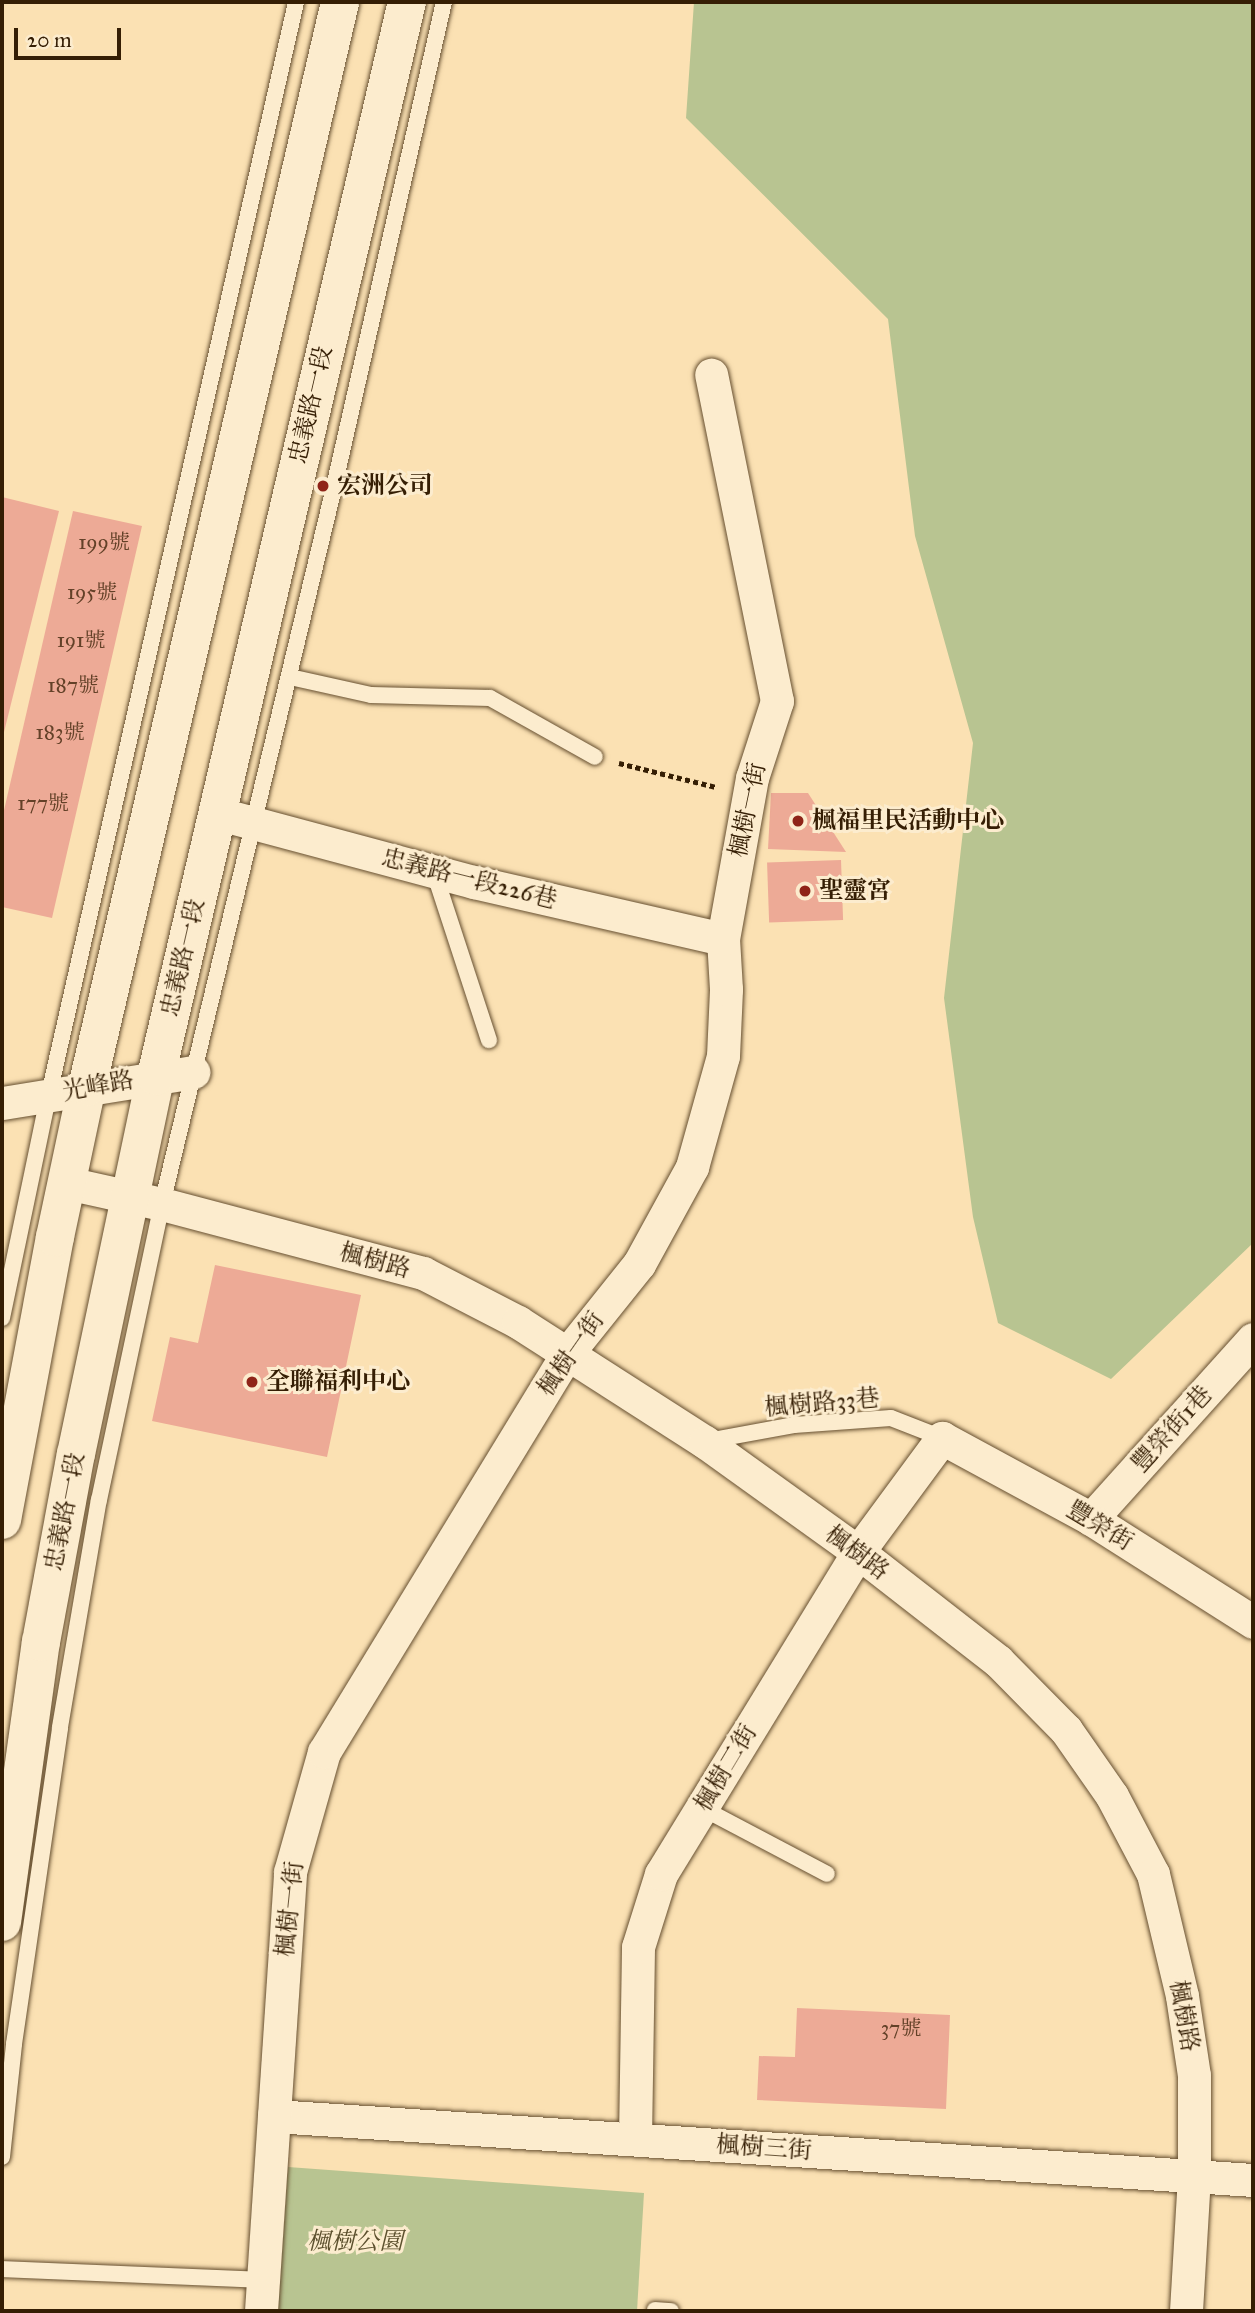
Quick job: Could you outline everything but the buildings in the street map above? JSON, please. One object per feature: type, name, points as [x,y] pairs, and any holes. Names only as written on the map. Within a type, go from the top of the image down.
[{"type":"main road","points":[[2,1520],[87,1087],[340,2]]},
{"type":"main road","name":"忠義路一段","points":[[2,1922],[11,1840],[41,1642],[76,1454],[147,1200],[156,1076],[407,2]]},
{"type":"street","name":"楓樹一街","points":[[262,2296],[290,1872],[324,1752],[566,1355],[639,1264],[692,1167],[723,1056],[726,989],[723,939],[749,795],[778,701],[711,375]]},
{"type":"street","name":"忠義路一段226巷","points":[[216,813],[434,872],[723,939]]},
{"type":"street","name":"光峰路","points":[[2,1103],[87,1087],[194,1072]]},
{"type":"street","name":"楓樹路","points":[[67,1184],[147,1200],[423,1273],[518,1322],[705,1442],[858,1552],[998,1661],[1066,1730],[1112,1796],[1153,1874],[1182,1996],[1194,2075],[1194,2176],[1186,2311]]},
{"type":"street","name":"豐榮街1巷","points":[[1091,1519],[1253,1339]]},
{"type":"street","name":"豐榮街","points":[[942,1438],[1091,1519],[1253,1622]]},
{"type":"street","name":"楓樹二街","points":[[635,2140],[638,1947],[662,1874],[858,1552],[942,1438]]},
{"type":"street","name":"楓樹三街","points":[[274,2116],[1253,2180]]},
{"type":"lane","points":[[2,1318],[49,1094],[296,2]]},
{"type":"lane","name":"忠義路一段","points":[[2,2157],[14,2044],[79,1605],[147,1200],[194,1072],[290,677],[444,2]]},
{"type":"lane","points":[[290,677],[371,695],[490,698],[595,757]]},
{"type":"lane","points":[[434,872],[489,1040]]},
{"type":"lane","name":"楓樹路33巷","points":[[705,1442],[794,1425],[891,1418],[942,1438]]},
{"type":"lane","points":[[702,1808],[827,1874]]},
{"type":"lane","points":[[2,2269],[262,2296]]},
{"type":"path","points":[[595,757],[749,795]]},
{"type":"green space","points":[[694,2],[1253,2],[1253,1243],[1111,1379],[998,1323],[973,1217],[944,998],[973,743],[915,536],[888,319],[686,118]]},
{"type":"green space","name":"楓樹公園","points":[[288,2167],[644,2193],[637,2311],[278,2311]]},
{"type":"place","name":"宏洲公司","points":[[323,486]]},
{"type":"place","name":"楓福里民活動中心","points":[[798,821]]},
{"type":"place","name":"聖靈宮","points":[[805,891]]},
{"type":"place","name":"全聯福利中心","points":[[252,1382]]}]
